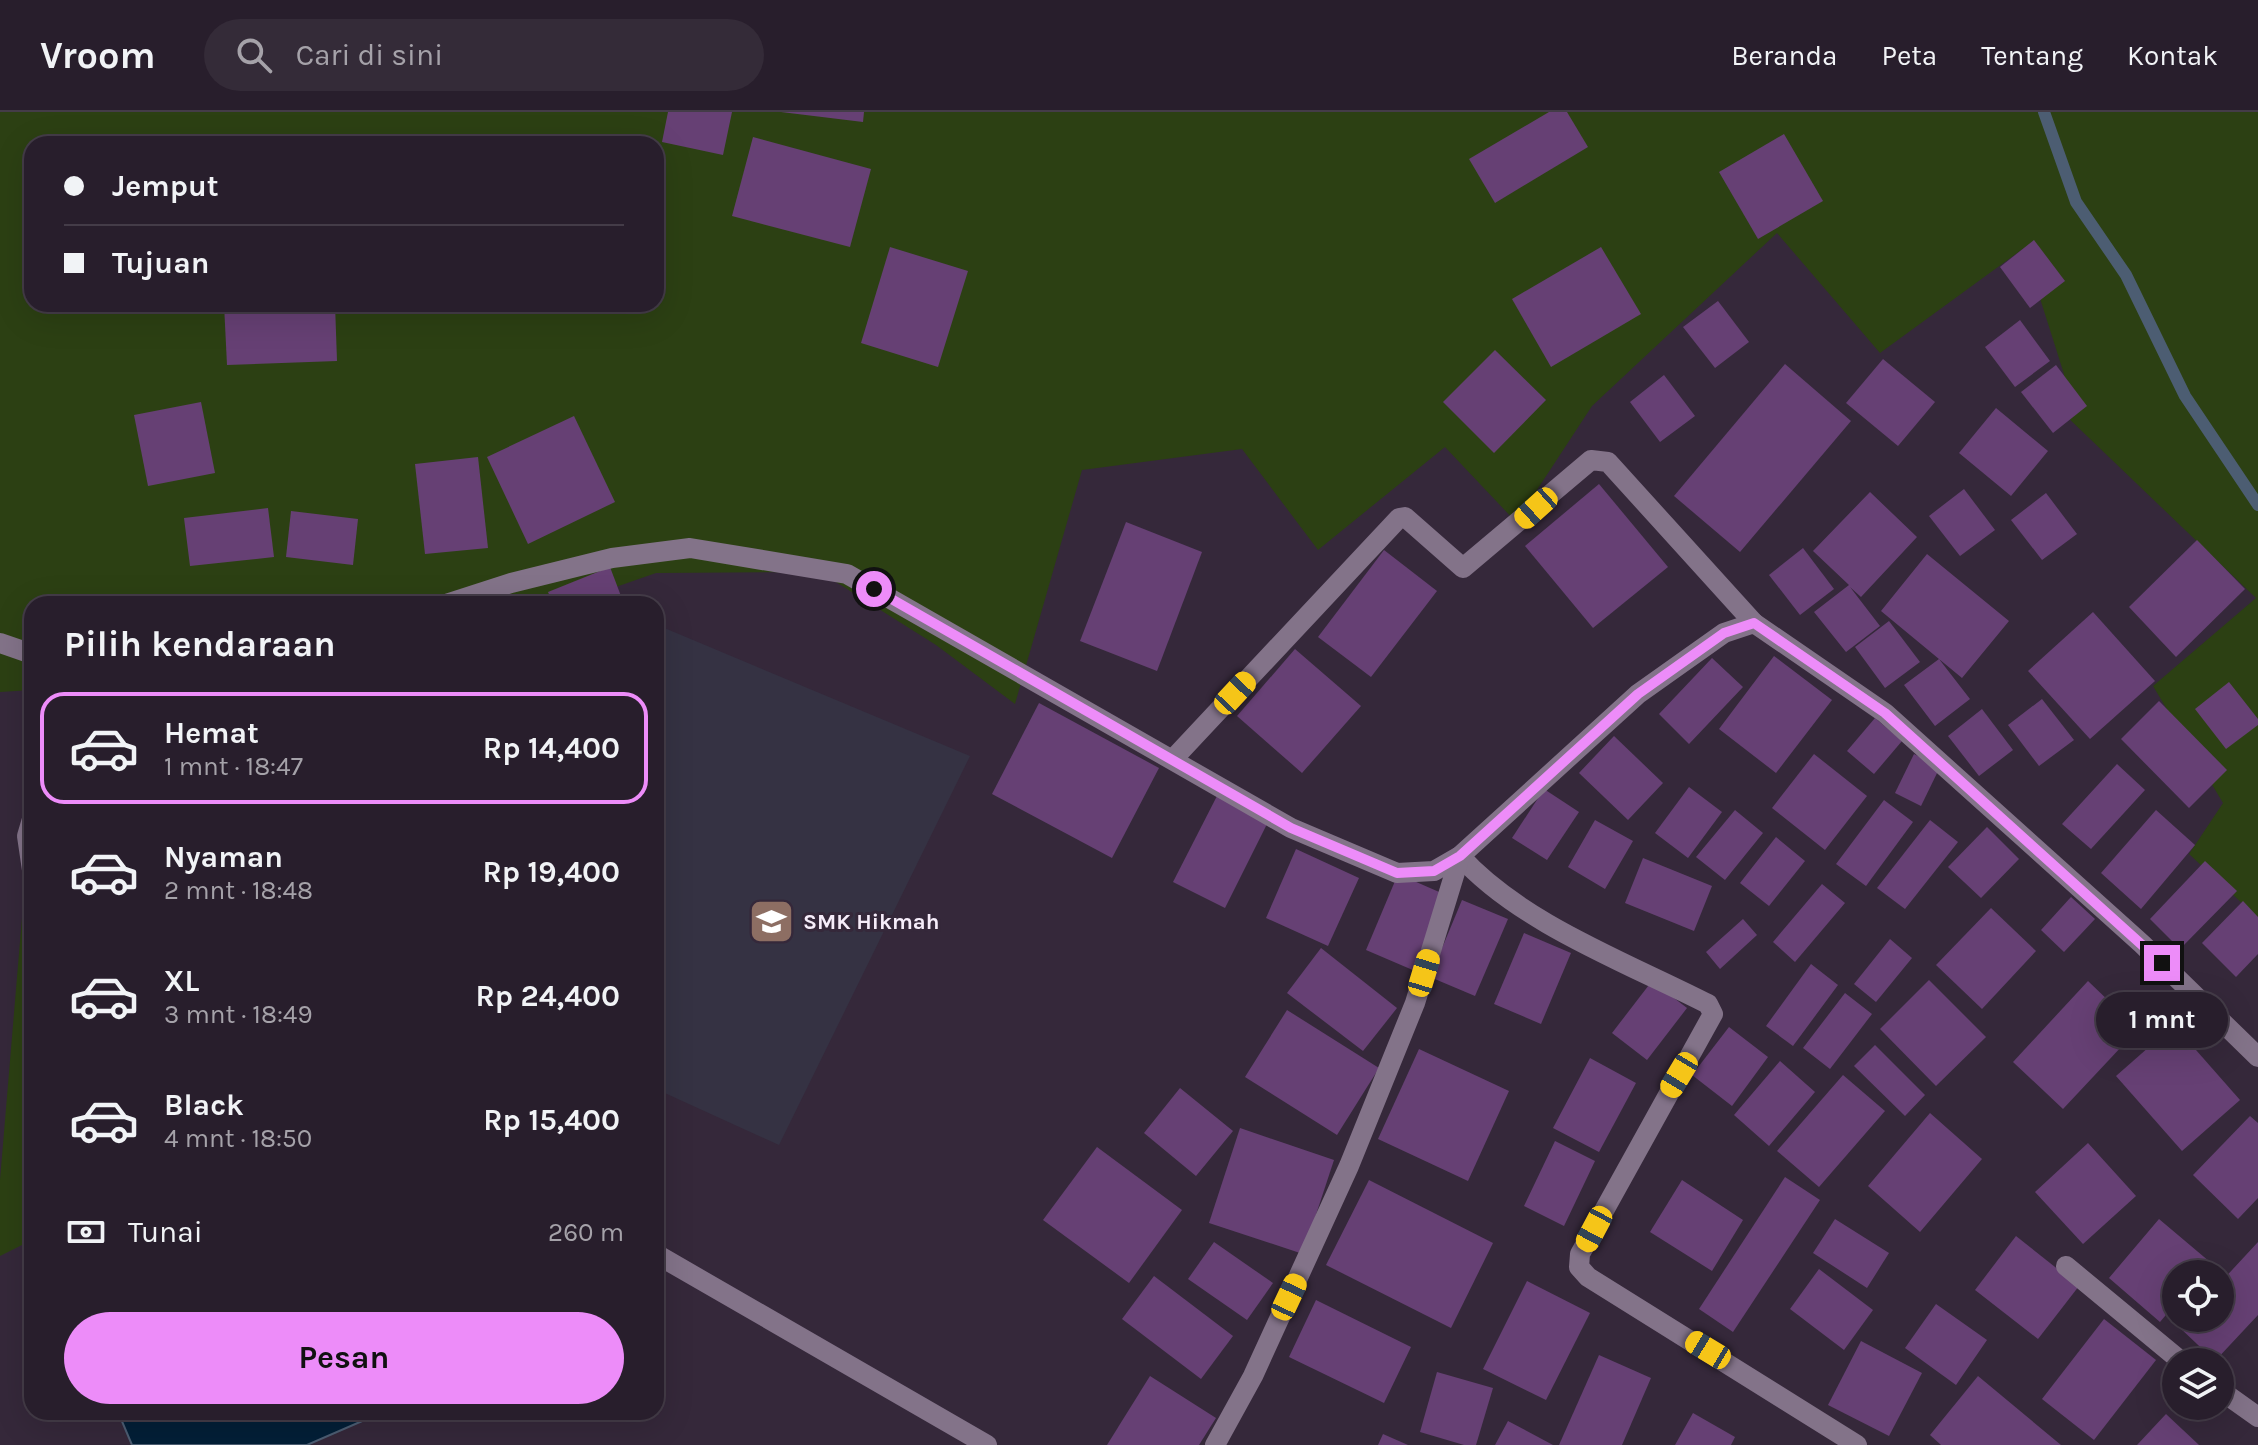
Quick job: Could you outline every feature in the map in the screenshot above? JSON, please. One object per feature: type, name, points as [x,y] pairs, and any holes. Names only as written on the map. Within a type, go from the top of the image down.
[{"type":"street","points":[[1174,758],[1399,518],[1405,517],[1463,568],[1591,460],[1608,462],[1754,623],[1885,713],[2133,935],[2258,1057]]},
{"type":"street","points":[[471,596],[612,558],[690,548],[847,574],[1174,758],[1291,828],[1397,873],[1434,871],[1460,856],[1638,694],[1724,633],[1754,623]]},
{"type":"street","points":[[0,643],[24,651]]},
{"type":"street","points":[[1215,1445],[1253,1376],[1349,1166],[1415,1003],[1460,856]]},
{"type":"street","points":[[1460,856],[1484,883],[1520,908],[1708,1004],[1713,1014],[1580,1254],[1579,1267],[1588,1277],[1857,1445]]},
{"type":"street","points":[[664,1259],[987,1445]]},
{"type":"street","points":[[2066,1266],[2165,1348]]},
{"type":"street","points":[[2234,1400],[2258,1417]]},
{"type":"shaded area","name":"SMK Hikmah","points":[[664,628],[970,756],[779,1145],[664,1093]]},
{"type":"green space","points":[[0,112],[2258,112],[2258,918],[2189,854],[2223,803],[2153,686],[2256,598],[2063,413],[2064,374],[2024,248],[1880,353],[1777,233],[1592,406],[1516,522],[1445,447],[1318,550],[1242,449],[1082,470],[1015,704],[936,645],[820,572],[656,573],[590,596],[24,596],[24,690],[0,692]]},
{"type":"green space","points":[[24,894],[24,1244],[0,1256],[0,1180]]},
{"type":"water","points":[[121,1420],[365,1420],[307,1445],[132,1445]]},
{"type":"building","points":[[668,112],[732,112],[723,155],[664,142]]},
{"type":"building","points":[[781,112],[864,112],[863,122]]},
{"type":"building","points":[[1549,112],[1567,112],[1588,147],[1495,203],[1469,159]]},
{"type":"building","points":[[1784,134],[1823,201],[1758,239],[1719,172]]},
{"type":"building","points":[[753,137],[871,169],[850,247],[732,216]]},
{"type":"building","points":[[2034,240],[2065,281],[2030,308],[2000,267]]},
{"type":"building","points":[[890,247],[968,271],[938,367],[861,343]]},
{"type":"building","points":[[1601,247],[1641,314],[1551,367],[1512,299]]},
{"type":"building","points":[[1718,301],[1749,342],[1715,368],[1683,327]]},
{"type":"building","points":[[224,312],[335,312],[337,361],[227,365]]},
{"type":"building","points":[[2020,320],[2050,361],[2015,387],[1985,347]]},
{"type":"building","points":[[1495,350],[1546,400],[1494,453],[1443,402]]},
{"type":"building","points":[[1883,359],[1935,402],[1898,446],[1846,403]]},
{"type":"building","points":[[1785,364],[1851,421],[1740,552],[1674,496]]},
{"type":"building","points":[[2056,365],[2087,406],[2053,433],[2021,392]]},
{"type":"building","points":[[1664,375],[1695,416],[1660,442],[1630,402]]},
{"type":"building","points":[[201,402],[215,473],[148,486],[134,415]]},
{"type":"building","points":[[1996,408],[2048,451],[2011,496],[1959,453]]},
{"type":"building","points":[[574,416],[615,502],[528,544],[487,457]]},
{"type":"building","points":[[478,457],[488,548],[425,554],[415,464]]},
{"type":"building","points":[[1599,484],[1668,567],[1593,628],[1525,546]]},
{"type":"building","points":[[1964,489],[1995,530],[1960,556],[1929,516]]},
{"type":"building","points":[[1870,492],[1917,537],[1861,597],[1850,587],[1880,626],[1846,652],[1814,612],[1849,585],[1813,551]]},
{"type":"building","points":[[2046,493],[2077,534],[2042,560],[2011,520]]},
{"type":"building","points":[[268,508],[274,557],[190,566],[184,518]]},
{"type":"building","points":[[291,511],[358,519],[353,565],[286,557]]},
{"type":"building","points":[[1126,522],[1202,552],[1157,671],[1080,641]]},
{"type":"building","points":[[2197,540],[2245,589],[2176,657],[2129,607]]},
{"type":"building","points":[[1803,548],[1834,589],[1800,615],[1769,575]]},
{"type":"building","points":[[1384,550],[1437,591],[1371,677],[1318,637]]},
{"type":"building","points":[[1927,554],[2009,621],[1962,678],[1881,611]]},
{"type":"building","points":[[610,567],[621,596],[550,596],[548,592]]},
{"type":"building","points":[[2093,612],[2155,681],[2090,739],[2028,671]]},
{"type":"building","points":[[1889,621],[1920,662],[1885,688],[1855,647]]},
{"type":"building","points":[[1295,649],[1361,706],[1302,773],[1237,716]]},
{"type":"building","points":[[1774,656],[1832,700],[1776,773],[1719,729]]},
{"type":"building","points":[[1712,658],[1743,687],[1689,744],[1659,714]]},
{"type":"building","points":[[1939,659],[1970,699],[1935,726],[1904,685]]},
{"type":"building","points":[[2229,682],[2258,719],[2258,725],[2226,749],[2195,709]]},
{"type":"building","points":[[2042,699],[2074,740],[2039,766],[2008,725]]},
{"type":"building","points":[[2159,701],[2227,770],[2189,808],[2121,739]]},
{"type":"building","points":[[1039,703],[1159,768],[1112,858],[992,794]]},
{"type":"building","points":[[1982,709],[2013,750],[1979,776],[1948,736]]},
{"type":"building","points":[[1875,718],[1902,741],[1874,774],[1847,751]]},
{"type":"building","points":[[1614,736],[1663,783],[1628,820],[1579,773]]},
{"type":"building","points":[[1814,754],[1867,796],[1825,850],[1772,808]]},
{"type":"building","points":[[1914,754],[1940,767],[1921,806],[1895,793]]},
{"type":"building","points":[[2117,764],[2145,790],[2091,849],[2062,824]]},
{"type":"building","points":[[1689,787],[1722,812],[1688,858],[1655,833]]},
{"type":"building","points":[[1544,789],[1579,812],[1547,860],[1512,838]]},
{"type":"building","points":[[1217,796],[1268,822],[1225,908],[1173,882]]},
{"type":"building","points":[[1884,800],[1913,822],[1866,886],[1836,864]]},
{"type":"building","points":[[1735,810],[1763,833],[1725,880],[1696,857]]},
{"type":"building","points":[[2156,810],[2195,845],[2141,909],[2101,873]]},
{"type":"building","points":[[1595,820],[1633,841],[1605,889],[1568,867]]},
{"type":"building","points":[[1930,820],[1958,842],[1905,909],[1877,888]]},
{"type":"building","points":[[1987,827],[2019,859],[1981,898],[1948,867]]},
{"type":"building","points":[[1776,837],[1805,861],[1769,906],[1740,883]]},
{"type":"building","points":[[1296,849],[1359,878],[1328,946],[1266,918]]},
{"type":"building","points":[[1643,858],[1712,886],[1694,931],[1625,903]]},
{"type":"building","points":[[2205,861],[2237,891],[2180,949],[2150,919]]},
{"type":"building","points":[[1398,874],[1446,895],[1415,971],[1366,950]]},
{"type":"building","points":[[1822,884],[1845,903],[1795,962],[1773,942]]},
{"type":"building","points":[[2071,897],[2095,919],[2064,952],[2041,930]]},
{"type":"building","points":[[1462,900],[1508,919],[1475,996],[1430,977]]},
{"type":"building","points":[[2243,901],[2258,917],[2258,954],[2236,977],[2202,943]]},
{"type":"building","points":[[1991,908],[2036,951],[1982,1009],[1936,965]]},
{"type":"building","points":[[1743,919],[1757,935],[1720,969],[1706,952]]},
{"type":"building","points":[[1524,933],[1571,953],[1541,1024],[1494,1004]]},
{"type":"building","points":[[1890,939],[1912,958],[1876,1002],[1854,984]]},
{"type":"building","points":[[1321,948],[1397,1008],[1363,1051],[1287,993]]},
{"type":"building","points":[[1811,964],[1838,985],[1793,1046],[1766,1026]]},
{"type":"building","points":[[1929,980],[1986,1037],[1936,1086],[1880,1029]]},
{"type":"building","points":[[1652,981],[1687,1008],[1647,1060],[1612,1033]]},
{"type":"building","points":[[2088,981],[2138,1029],[2063,1109],[2013,1062]]},
{"type":"building","points":[[1845,993],[1872,1014],[1830,1069],[1803,1048]]},
{"type":"building","points":[[1287,1010],[1379,1068],[1337,1135],[1245,1077]]},
{"type":"building","points":[[2174,1025],[2240,1100],[2182,1151],[2116,1076]]},
{"type":"building","points":[[1729,1027],[1768,1057],[1732,1106],[1692,1075]]},
{"type":"building","points":[[1875,1045],[1925,1095],[1905,1116],[1854,1066]]},
{"type":"building","points":[[1419,1049],[1509,1091],[1468,1181],[1378,1139]]},
{"type":"building","points":[[1590,1058],[1636,1083],[1599,1152],[1553,1128]]},
{"type":"building","points":[[1780,1061],[1815,1092],[1769,1146],[1734,1115]]},
{"type":"building","points":[[1843,1075],[1885,1111],[1819,1187],[1777,1151]]},
{"type":"building","points":[[1180,1088],[1233,1131],[1196,1176],[1144,1133]]},
{"type":"building","points":[[1930,1113],[1982,1159],[1920,1232],[1868,1186]]},
{"type":"building","points":[[2250,1116],[2258,1123],[2258,1198],[2238,1219],[2193,1175]]},
{"type":"building","points":[[1240,1128],[1334,1160],[1303,1254],[1209,1223]]},
{"type":"building","points":[[1555,1141],[1595,1161],[1564,1226],[1524,1206]]},
{"type":"building","points":[[2088,1143],[2136,1196],[2083,1244],[2035,1192]]},
{"type":"building","points":[[1097,1147],[1182,1210],[1129,1283],[1043,1220]]},
{"type":"building","points":[[1785,1177],[1820,1200],[1733,1332],[1699,1309]]},
{"type":"building","points":[[1369,1180],[1493,1243],[1451,1328],[1326,1265]]},
{"type":"building","points":[[1682,1180],[1743,1220],[1712,1271],[1650,1232]]},
{"type":"building","points":[[1835,1219],[1889,1253],[1867,1288],[1813,1253]]},
{"type":"building","points":[[2159,1219],[2208,1260],[2162,1260],[2160,1322],[2109,1278]]},
{"type":"building","points":[[2016,1236],[2079,1286],[2038,1339],[1975,1290]]},
{"type":"building","points":[[1214,1242],[1273,1283],[1247,1320],[1188,1279]]},
{"type":"building","points":[[2258,1242],[2258,1315],[2227,1348],[2201,1348],[2184,1332],[2234,1332],[2234,1268]]},
{"type":"building","points":[[1819,1269],[1873,1310],[1844,1350],[1790,1309]]},
{"type":"building","points":[[1154,1276],[1233,1336],[1201,1379],[1122,1319]]},
{"type":"building","points":[[1527,1281],[1590,1313],[1546,1400],[1483,1369]]},
{"type":"building","points":[[1316,1300],[1411,1347],[1384,1403],[1289,1357]]},
{"type":"building","points":[[1936,1304],[1987,1340],[1956,1385],[1905,1348]]},
{"type":"building","points":[[2104,1319],[2156,1360],[2094,1440],[2042,1399]]},
{"type":"building","points":[[1861,1341],[1922,1373],[1889,1436],[1828,1405]]},
{"type":"building","points":[[1599,1355],[1651,1378],[1622,1445],[1559,1445]]},
{"type":"building","points":[[1437,1372],[1493,1388],[1476,1445],[1464,1445],[1420,1432]]},
{"type":"building","points":[[1150,1376],[1216,1418],[1199,1445],[1107,1445]]},
{"type":"building","points":[[1978,1376],[2061,1445],[1941,1445],[1930,1435]]},
{"type":"building","points":[[1693,1413],[1735,1437],[1731,1445],[1675,1445]]},
{"type":"building","points":[[2162,1418],[2172,1420],[2199,1445],[2137,1445]]},
{"type":"building","points":[[1508,1421],[1553,1445],[1495,1445]]},
{"type":"building","points":[[1383,1434],[1408,1445],[1378,1445]]},
{"type":"waterway","points":[[2044,112],[2076,202],[2126,275],[2185,396],[2258,505]]},
{"type":"place","name":"SMK Hikmah","points":[[772,922]]},
{"type":"route","points":[[874,589],[1174,758],[1291,828],[1397,873],[1434,871],[1460,856],[1638,694],[1724,633],[1754,623],[1885,713],[2162,963]]}]
